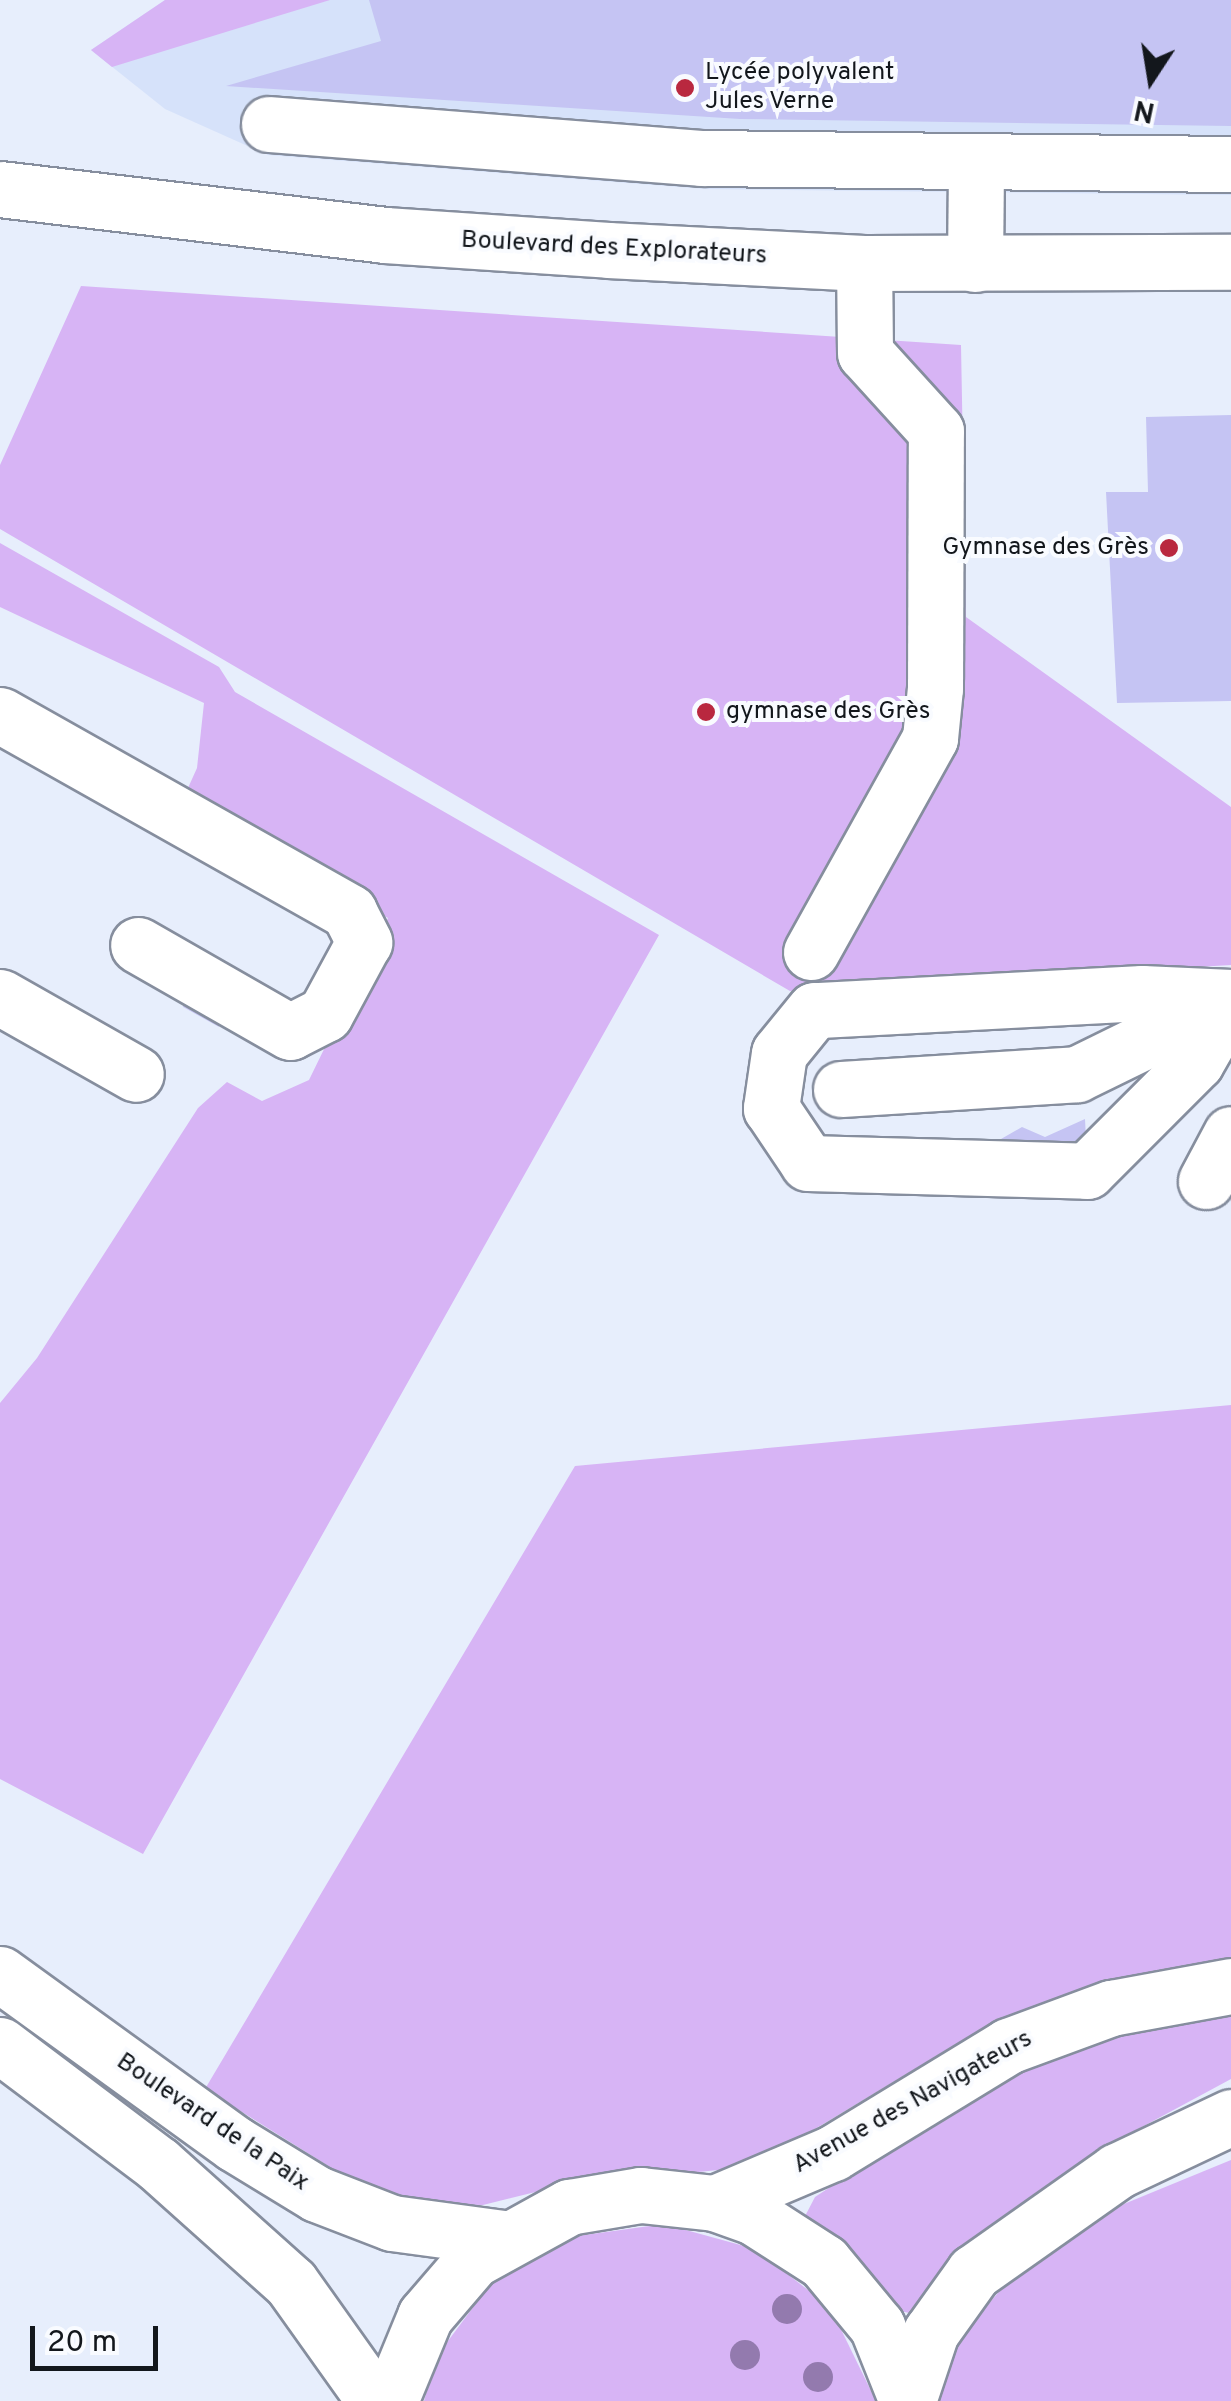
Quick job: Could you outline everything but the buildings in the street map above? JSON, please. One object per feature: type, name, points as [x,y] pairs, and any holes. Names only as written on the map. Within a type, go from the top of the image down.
[{"type":"main road","points":[[269,124],[702,158],[1231,164]]},
{"type":"main road","points":[[974,264],[976,163]]},
{"type":"main road","name":"Boulevard des Explorateurs","points":[[0,189],[385,235],[864,263],[1231,262]]},
{"type":"main road","points":[[811,952],[930,738],[935,688],[936,430],[865,353],[864,263]]},
{"type":"main road","points":[[0,715],[349,912],[364,942],[325,1014],[290,1032],[138,945]]},
{"type":"main road","points":[[1142,993],[1231,999],[1196,1062],[1087,1170],[808,1163],[771,1108],[780,1052],[814,1010],[1142,993]]},
{"type":"main road","points":[[0,996],[136,1074]]},
{"type":"main road","points":[[841,1089],[1078,1074],[1231,999]]},
{"type":"main road","name":"Boulevard de la Paix","points":[[0,1974],[235,2144],[317,2194],[392,2223],[503,2238]]},
{"type":"main road","name":"Avenue des Navigateurs","points":[[714,2203],[832,2152],[1008,2046],[1111,2008],[1231,1986]]},
{"type":"main road","points":[[0,2045],[158,2164],[291,2283],[376,2401]]},
{"type":"main road","points":[[908,2401],[931,2332],[974,2272],[1118,2170],[1231,2116]]},
{"type":"main road","points":[[390,2401],[425,2316],[460,2273],[503,2238],[569,2207],[642,2195],[714,2203],[791,2237],[853,2292],[890,2350],[908,2401]]},
{"type":"shaded area","name":"Lycée polyvalent Jules Verne","points":[[165,0],[1231,0],[1231,195],[705,189],[268,155],[165,109],[91,50]]},
{"type":"shaded area","points":[[165,0],[330,0],[112,67],[91,50]]},
{"type":"shaded area","name":"gymnase des Grès","points":[[81,286],[961,345],[966,617],[1231,807],[1231,965],[790,991],[0,529],[0,465]]},
{"type":"shaded area","points":[[0,543],[219,667],[235,692],[659,935],[143,1854],[0,1779],[0,1403],[37,1358],[198,1108],[227,1082],[262,1101],[309,1080],[388,918],[183,799],[197,768],[204,703],[0,607]]},
{"type":"shaded area","points":[[1231,1405],[1231,1967],[1083,1992],[920,2066],[780,2150],[728,2169],[560,2186],[483,2205],[424,2204],[362,2187],[205,2089],[575,1466]]},
{"type":"shaded area","points":[[1231,2009],[1231,2079],[1116,2141],[1017,2206],[941,2275],[914,2314],[886,2308],[803,2220],[815,2197],[965,2099],[1068,2047],[1167,2019]]},
{"type":"shaded area","points":[[1231,2160],[1231,2401],[935,2401],[955,2343],[1009,2280],[1119,2206]]},
{"type":"shaded area","points":[[664,2224],[755,2249],[830,2307],[876,2401],[424,2401],[436,2357],[489,2286],[570,2237]]},
{"type":"place","name":"Lycée polyvalent Jules Verne","points":[[685,88]]},
{"type":"place","name":"Gymnase des Grès","points":[[1169,548]]},
{"type":"place","name":"gymnase des Grès","points":[[706,712]]}]
